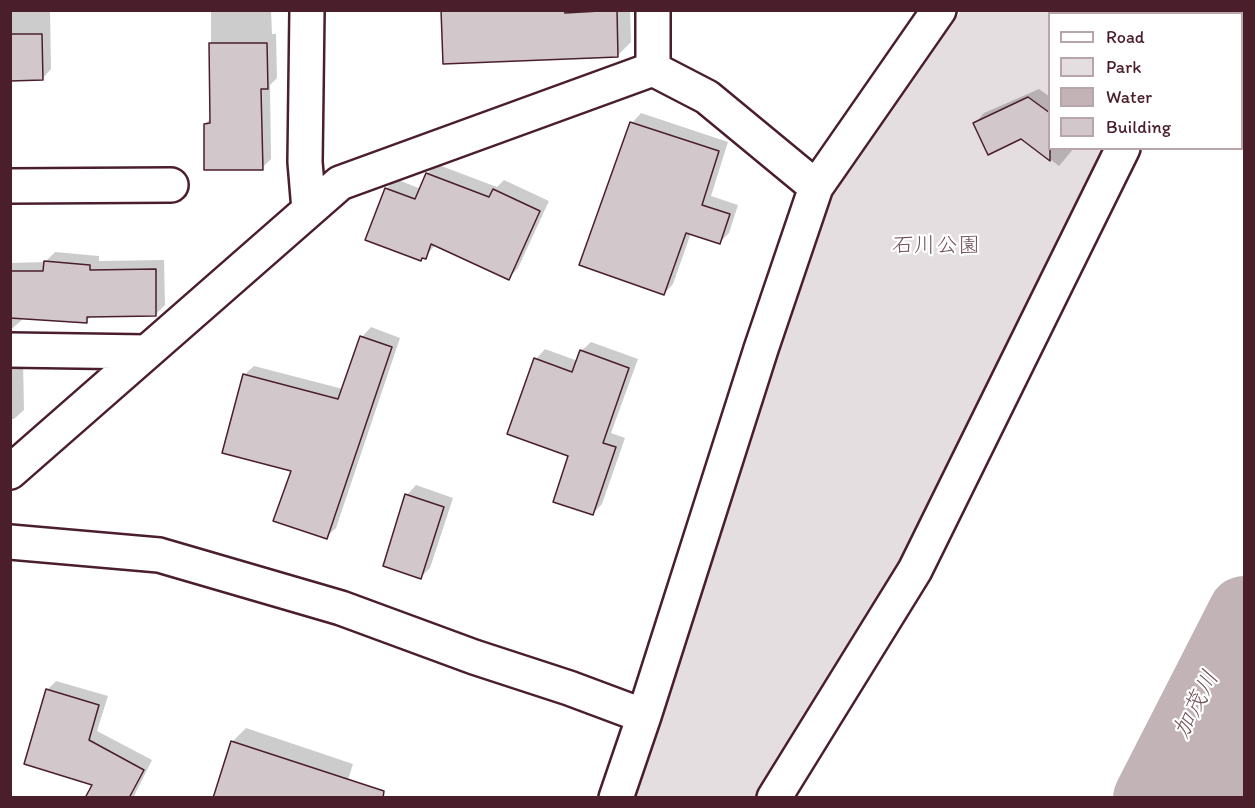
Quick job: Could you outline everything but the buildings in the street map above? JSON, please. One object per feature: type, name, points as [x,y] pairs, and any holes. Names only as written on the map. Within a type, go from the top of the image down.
[{"type":"street","points":[[307,10],[305,162],[309,210]]},
{"type":"street","points":[[653,10],[653,69]]},
{"type":"street","points":[[616,798],[760,349],[816,187],[939,10]]},
{"type":"street","points":[[10,472],[340,183],[653,69],[706,97],[816,187]]},
{"type":"street","points":[[774,798],[915,570],[1122,150]]},
{"type":"street","points":[[10,186],[171,185]]},
{"type":"street","points":[[10,350],[147,352]]},
{"type":"street","points":[[10,542],[159,555],[341,608],[474,657],[569,687],[644,716]]},
{"type":"green space","name":"石川公園","points":[[961,11],[1184,11],[1048,12],[1048,150],[1113,150],[904,565],[768,797],[625,798],[830,196]]},
{"type":"water","points":[[1244,665],[1244,797],[1173,797]]},
{"type":"waterway","name":"加茂川","points":[[1149,798],[1244,612]]}]
